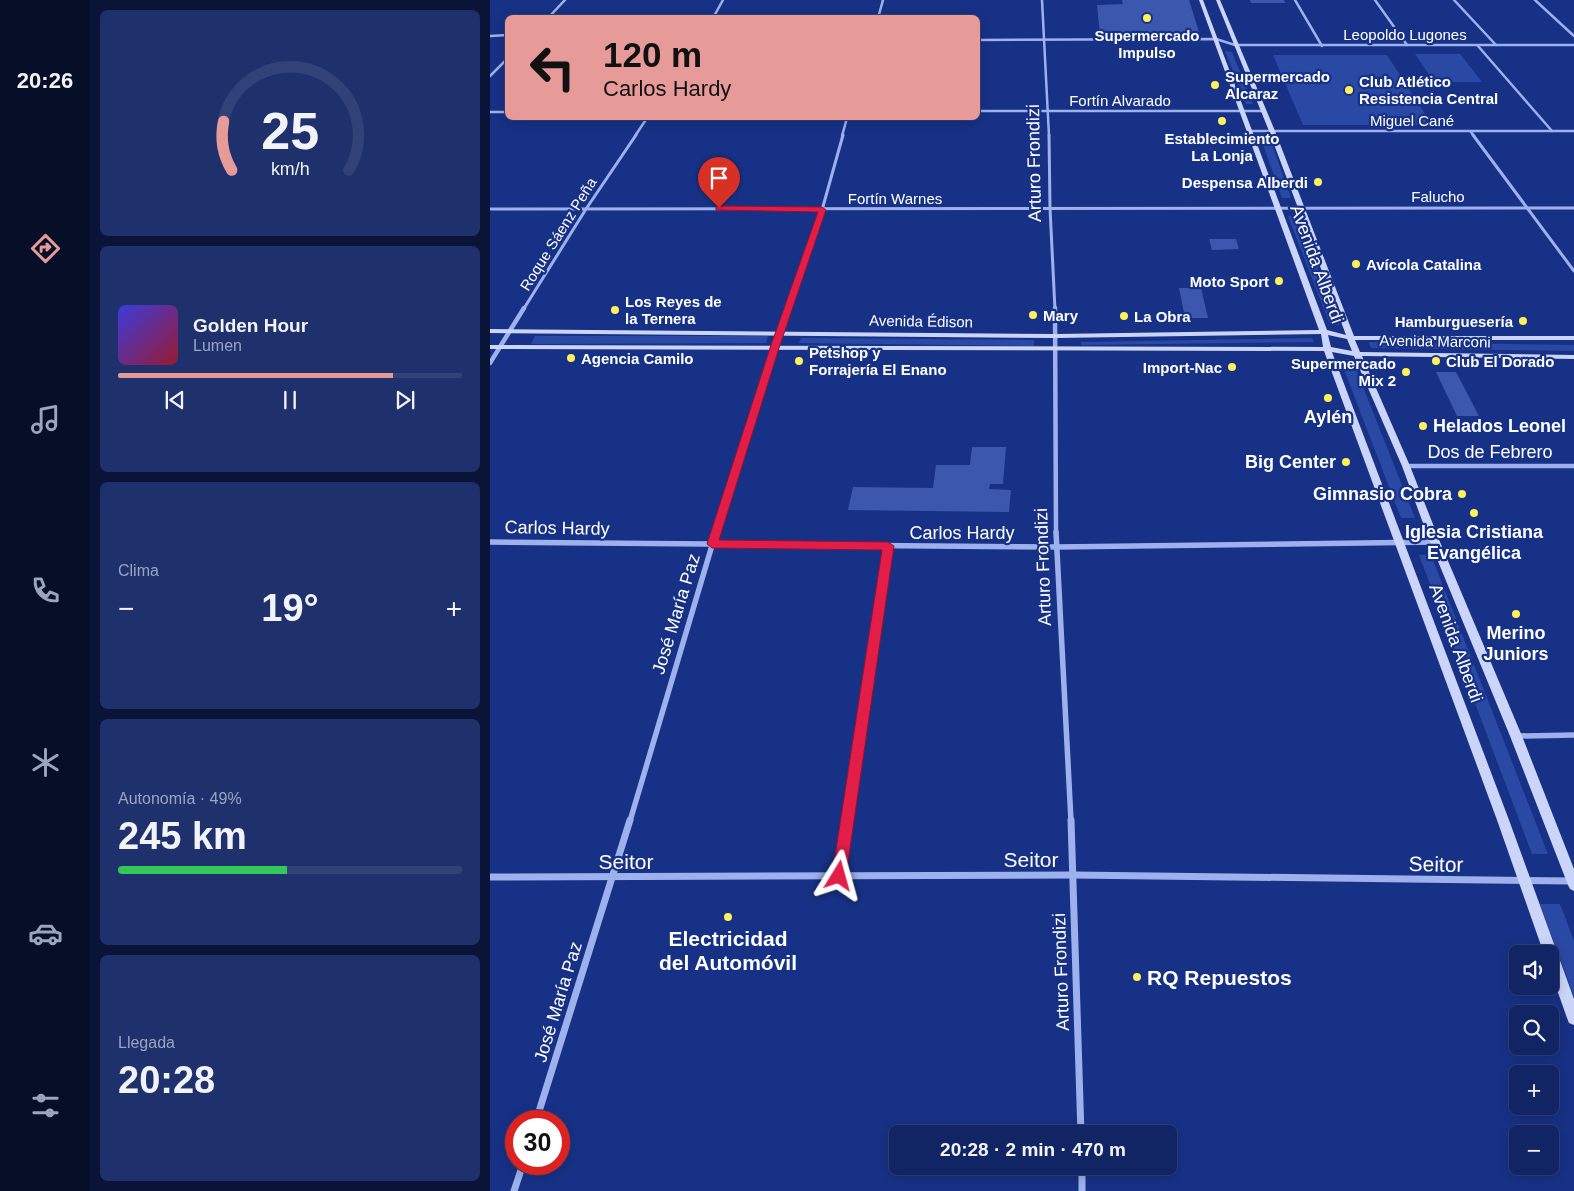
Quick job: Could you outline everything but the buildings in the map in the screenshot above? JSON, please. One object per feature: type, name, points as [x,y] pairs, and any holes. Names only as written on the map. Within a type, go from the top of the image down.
[{"type":"main road","name":"Avenida Alberdi","points":[[1202,0],[1324,332],[1327,349],[1526,882],[1574,1018]]},
{"type":"main road","name":"Avenida Alberdi","points":[[1218,0],[1272,131],[1351,338],[1406,466],[1435,542],[1516,736],[1573,883]]},
{"type":"main road","name":"Avenida Édison","points":[[490,331],[1056,336],[1324,332],[1351,338]]},
{"type":"main road","name":"Avenida Marconi","points":[[1351,338],[1574,338]]},
{"type":"main road","name":"Avenida Édison","points":[[490,347],[1327,349]]},
{"type":"main road","name":"Avenida Marconi","points":[[1327,349],[1358,354],[1574,357]]},
{"type":"street","points":[[551,15],[564,0]]},
{"type":"street","points":[[715,15],[723,0]]},
{"type":"street","points":[[879,15],[883,0]]},
{"type":"street","name":"Arturo Frondizi","points":[[1042,0],[1043,40],[1049,111],[1050,208],[1056,336],[1056,547],[1074,875],[1081,1125]]},
{"type":"street","points":[[1295,0],[1322,46]]},
{"type":"street","points":[[1376,0],[1407,45]]},
{"type":"street","points":[[1454,0],[1496,46]]},
{"type":"street","points":[[1534,0],[1574,36]]},
{"type":"street","points":[[490,36],[505,35]]},
{"type":"street","name":"Leopoldo Lugones","points":[[980,40],[1216,39],[1235,45],[1322,46],[1574,45]]},
{"type":"street","points":[[1478,46],[1552,131]]},
{"type":"street","points":[[490,76],[505,61]]},
{"type":"street","name":"Fortín Alvarado","points":[[980,111],[1263,110]]},
{"type":"street","points":[[490,112],[505,112]]},
{"type":"street","name":"Roque Sáenz Peña","points":[[490,363],[586,209],[646,120]]},
{"type":"street","name":"José María Paz","points":[[539,1110],[613,877],[712,544],[774,348],[822,210],[846,120]]},
{"type":"street","name":"Miguel Cané","points":[[1250,131],[1574,131]]},
{"type":"street","points":[[1471,132],[1574,270]]},
{"type":"street","name":"Fortín Warnes","points":[[490,209],[794,208],[822,210],[1278,208],[1301,206]]},
{"type":"street","name":"Falucho","points":[[1301,206],[1574,208]]},
{"type":"street","name":"Dos de Febrero","points":[[1406,466],[1574,466]]},
{"type":"street","name":"Carlos Hardy","points":[[490,542],[1056,547],[1435,542]]},
{"type":"street","points":[[839,876],[888,546]]},
{"type":"street","points":[[1516,736],[1574,735]]},
{"type":"street","name":"Seitor","points":[[490,877],[1074,875],[1573,883]]},
{"type":"street","points":[[514,1191],[519,1175]]},
{"type":"street","points":[[1082,1175],[1082,1191]]},
{"type":"shaded area","points":[[1225,51],[1232,52],[1253,104],[1246,104]]},
{"type":"shaded area","points":[[1415,54],[1460,54],[1482,82],[1434,82]]},
{"type":"shaded area","name":"Club Atlético Resistencia Central","points":[[1273,55],[1387,55],[1432,125],[1303,125]]},
{"type":"shaded area","points":[[1261,139],[1270,139],[1291,198],[1282,198]]},
{"type":"shaded area","points":[[1288,216],[1297,216],[1340,325],[1330,325]]},
{"type":"shaded area","points":[[535,336],[768,336],[766,343],[531,344]]},
{"type":"shaded area","points":[[801,338],[1034,340],[1034,346],[799,343]]},
{"type":"shaded area","points":[[1312,338],[1314,342],[1081,345],[1081,342]]},
{"type":"shaded area","points":[[1369,342],[1574,345],[1574,351],[1371,348]]},
{"type":"shaded area","points":[[1340,359],[1352,359],[1415,518],[1401,518]]},
{"type":"shaded area","points":[[1419,555],[1431,555],[1548,854],[1532,854]]},
{"type":"shaded area","points":[[1540,904],[1560,904],[1574,941],[1574,997],[1559,956],[1559,945],[1555,945]]},
{"type":"place","name":"Supermercado Impulso","points":[[1147,18]]},
{"type":"place","name":"Supermercado Alcaraz","points":[[1215,85]]},
{"type":"place","name":"Club Atlético Resistencia Central","points":[[1349,90]]},
{"type":"place","name":"Establecimiento La Lonja","points":[[1222,121]]},
{"type":"place","name":"Despensa Alberdi","points":[[1318,182]]},
{"type":"place","name":"Avícola Catalina","points":[[1356,264]]},
{"type":"place","name":"Moto Sport","points":[[1279,281]]},
{"type":"place","name":"Los Reyes de la Ternera","points":[[615,310]]},
{"type":"place","name":"Mary","points":[[1033,315]]},
{"type":"place","name":"La Obra","points":[[1124,316]]},
{"type":"place","name":"Hamburguesería","points":[[1523,321]]},
{"type":"place","name":"Agencia Camilo","points":[[571,358]]},
{"type":"place","name":"Petshop y Forrajería El Enano","points":[[799,361]]},
{"type":"place","name":"Club El Dorado","points":[[1436,361]]},
{"type":"place","name":"Import-Nac","points":[[1232,367]]},
{"type":"place","name":"Supermercado Mix 2","points":[[1406,372]]},
{"type":"place","name":"Aylén","points":[[1328,398]]},
{"type":"place","name":"Helados Leonel","points":[[1423,426]]},
{"type":"place","name":"Big Center","points":[[1346,462]]},
{"type":"place","name":"Gimnasio Cobra","points":[[1462,494]]},
{"type":"place","name":"Iglesia Cristiana Evangélica","points":[[1474,513]]},
{"type":"place","name":"Merino Juniors","points":[[1516,614]]},
{"type":"place","name":"Electricidad del Automóvil","points":[[728,917]]},
{"type":"place","name":"RQ Repuestos","points":[[1137,977]]},
{"type":"route","points":[[719,208],[822,210],[774,348],[712,544],[888,546],[839,876]]}]
